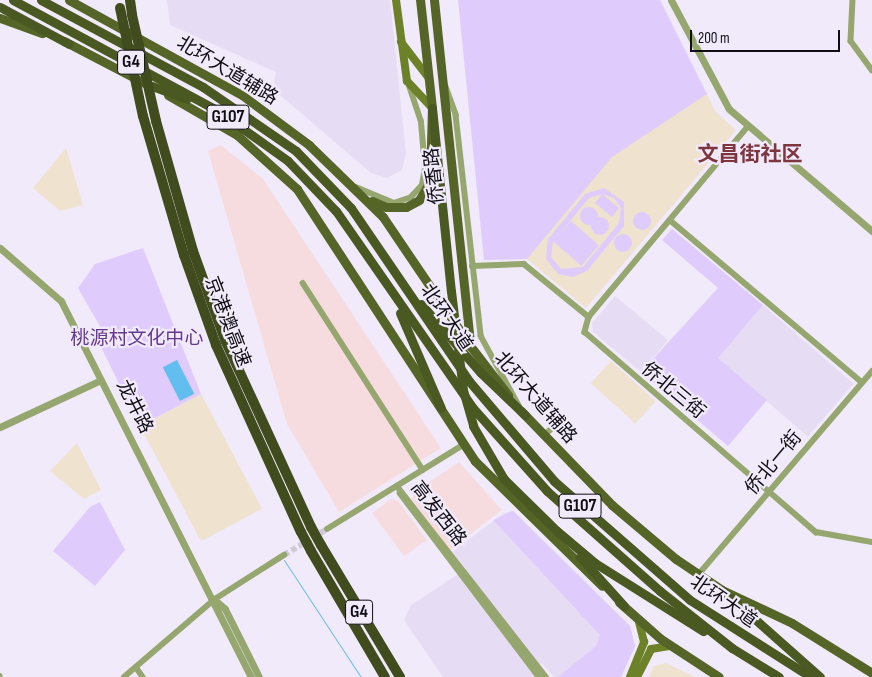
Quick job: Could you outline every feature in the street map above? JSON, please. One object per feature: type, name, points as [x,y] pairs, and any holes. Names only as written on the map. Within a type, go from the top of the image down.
[{"type":"highway","name":"北环大道","points":[[13,0],[218,111],[252,132],[314,186],[352,233],[392,294],[472,407],[547,491],[614,553],[732,648],[779,677]]},
{"type":"highway","name":"京港澳高速","points":[[130,0],[156,122],[222,332],[311,527],[400,677]]},
{"type":"highway","name":"北环大道","points":[[42,1],[204,86],[277,135],[351,208],[469,381],[554,481],[690,600],[811,677]]},
{"type":"highway","name":"京港澳高速","points":[[119,4],[143,116],[184,255],[216,346],[301,532],[385,677]]},
{"type":"highway","points":[[0,7],[69,44]]},
{"type":"highway","points":[[152,86],[218,111]]},
{"type":"highway","points":[[432,108],[462,390],[473,426],[504,479],[557,532],[624,606]]},
{"type":"highway","points":[[401,281],[481,373],[525,415]]},
{"type":"highway","points":[[392,294],[441,408]]},
{"type":"highway","points":[[557,532],[595,563],[732,648]]},
{"type":"highway","points":[[722,590],[820,677]]},
{"type":"main road","name":"北环大道辅路","points":[[69,0],[257,105],[355,186],[393,230],[471,347],[525,415],[612,505],[698,575],[722,590],[792,623],[872,673]]},
{"type":"main road","points":[[396,0],[407,81],[432,108]]},
{"type":"main road","points":[[355,186],[386,208],[406,207],[419,200],[431,176],[432,108],[420,0]]},
{"type":"main road","name":"侨香路","points":[[435,2],[471,347]]},
{"type":"main road","points":[[0,18],[69,44],[152,86],[237,135],[293,184],[441,408],[463,445],[511,499],[639,622],[671,646],[719,677]]},
{"type":"main road","points":[[400,40],[428,77]]},
{"type":"main road","points":[[630,677],[644,642],[639,622]]},
{"type":"main road","points":[[636,677],[651,649],[671,646]]},
{"type":"street","points":[[671,0],[726,104],[748,126],[872,231]]},
{"type":"street","points":[[853,0],[851,41],[872,70]]},
{"type":"street","points":[[441,72],[456,115],[472,266],[483,342],[525,415]]},
{"type":"street","points":[[355,186],[394,203],[412,197],[422,185],[425,168],[421,122],[407,81]]},
{"type":"street","points":[[472,266],[524,264],[589,317],[748,126]]},
{"type":"street","points":[[670,220],[862,382]]},
{"type":"street","name":"龙井路","points":[[0,248],[61,301],[215,599],[251,677]]},
{"type":"street","points":[[303,283],[424,470]]},
{"type":"street","name":"侨北三街","points":[[589,317],[586,332],[592,342],[820,535],[872,542]]},
{"type":"street","name":"侨北一街","points":[[698,575],[872,371]]},
{"type":"street","points":[[0,427],[101,380]]},
{"type":"street","points":[[544,435],[562,421]]},
{"type":"street","points":[[327,529],[463,445]]},
{"type":"street","name":"高发西路","points":[[397,486],[466,586],[539,677]]},
{"type":"street","name":"高发西路","points":[[397,486],[546,677]]},
{"type":"street","points":[[124,677],[215,599],[284,555]]},
{"type":"street","name":"龙井路","points":[[215,599],[225,609],[259,677]]},
{"type":"street","points":[[136,667],[143,677]]},
{"type":"shaded area","points":[[167,0],[390,0],[406,153],[402,170],[387,178],[371,173],[273,89],[276,72],[170,25]]},
{"type":"shaded area","points":[[707,94],[715,111],[736,130],[586,308],[527,259],[612,156]]},
{"type":"shaded area","points":[[221,145],[263,179],[441,448],[339,512],[287,424],[208,151]]},
{"type":"shaded area","points":[[66,148],[83,205],[60,211],[33,188]]},
{"type":"shaded area","points":[[615,296],[668,340],[641,372],[593,332],[592,323]]},
{"type":"shaded area","points":[[763,305],[854,384],[808,437],[717,358]]},
{"type":"shaded area","points":[[611,361],[656,401],[636,423],[591,383]]},
{"type":"shaded area","points":[[201,394],[262,509],[201,541],[140,426]]},
{"type":"shaded area","points":[[77,443],[101,490],[84,499],[50,471]]},
{"type":"shaded area","points":[[459,462],[502,510],[450,550],[412,499],[413,493]]},
{"type":"shaded area","points":[[391,499],[398,501],[427,540],[404,556],[372,513]]},
{"type":"shaded area","points":[[513,511],[630,626],[635,646],[621,677],[554,677],[542,663],[532,671],[537,677],[443,677],[404,620],[411,605],[466,569],[452,552],[504,513]]},
{"type":"shaded area","points":[[666,663],[694,677],[649,677],[654,666]]},
{"type":"green space","points":[[458,0],[660,0],[707,94],[612,157],[527,259],[484,260]]},
{"type":"green space","points":[[604,188],[624,202],[624,226],[587,271],[573,277],[558,274],[546,259],[548,239],[585,194]],"holes":[[[602,194],[614,198],[621,208],[619,223],[583,267],[561,269],[551,257],[553,242],[589,198]]]},
{"type":"green space","points":[[602,194],[619,208],[612,217],[595,203]]},
{"type":"green space","points":[[589,207],[597,212],[598,216],[593,224],[589,225],[581,220],[580,216],[585,208]]},
{"type":"green space","points":[[642,212],[650,217],[651,221],[646,229],[642,230],[634,225],[633,221],[638,213]]},
{"type":"green space","points":[[600,217],[608,222],[609,226],[604,234],[600,235],[592,230],[591,226],[596,218]]},
{"type":"green space","points":[[571,221],[599,245],[581,266],[553,241]]},
{"type":"green space","points":[[672,229],[763,305],[718,358],[767,400],[728,446],[641,372],[718,288],[662,240]]},
{"type":"green space","points":[[623,234],[631,239],[632,243],[627,251],[623,252],[615,247],[614,243],[619,235]]},
{"type":"green space","name":"桃源村文化中心","points":[[143,248],[201,394],[140,426],[95,335],[102,330],[78,288],[95,264]]},
{"type":"green space","points":[[100,502],[125,550],[95,586],[53,551],[90,507]]},
{"type":"green space","points":[[513,511],[630,626],[635,646],[621,677],[558,677],[596,646],[600,635],[493,520]]},
{"type":"water","points":[[177,360],[194,394],[180,401],[163,367]]},
{"type":"waterway","points":[[284,560],[361,677]]},
{"type":"tunnel","points":[[284,555],[327,529]]},
{"type":"district","name":"文昌街社区","points":[[750,155]]}]
